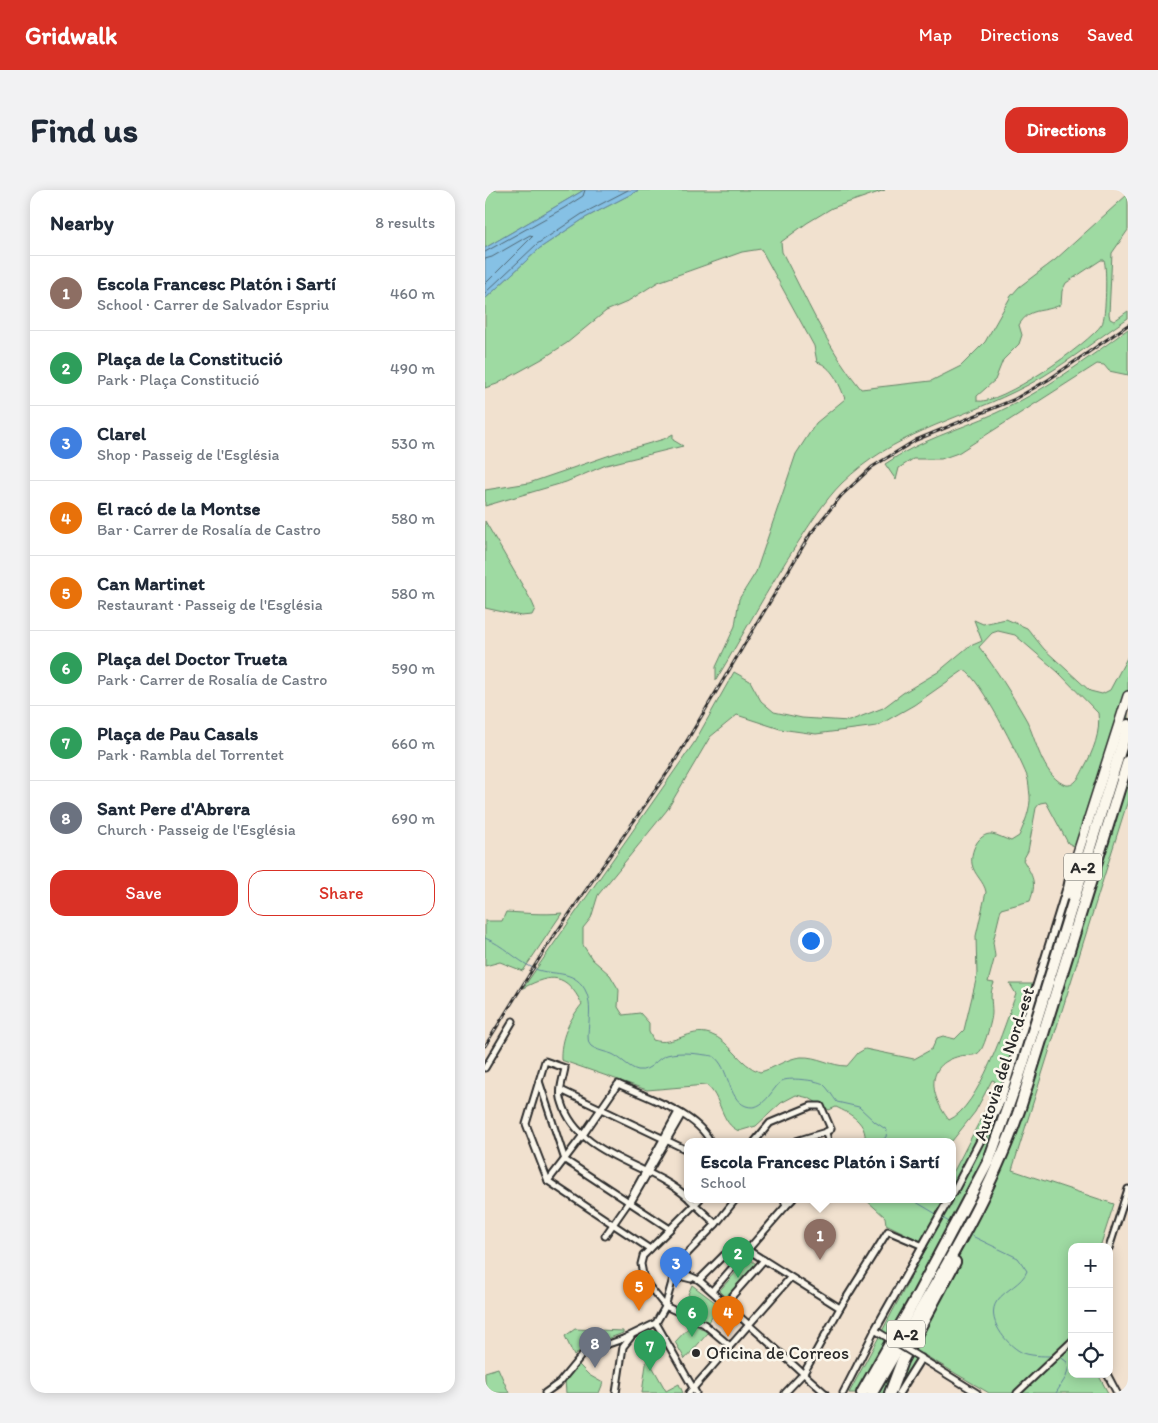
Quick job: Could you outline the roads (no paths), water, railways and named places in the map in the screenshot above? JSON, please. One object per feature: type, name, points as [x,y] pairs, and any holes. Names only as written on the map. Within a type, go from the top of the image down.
[{"type":"highway","points":[[1039,1009],[1074,865],[1128,696]]},
{"type":"highway","name":"Autovia del Nord-est","points":[[861,1393],[921,1290],[982,1175],[1006,1115],[1128,725]]},
{"type":"highway","name":"Autovia del Nord-est","points":[[872,1393],[995,1174],[1020,1108],[1128,761]]},
{"type":"highway","points":[[1099,859],[1107,844],[1128,779]]},
{"type":"highway","points":[[890,1393],[902,1362],[983,1208],[995,1174]]},
{"type":"street","points":[[956,1187],[1001,1101],[1074,865]]},
{"type":"street","points":[[485,1068],[513,1021]]},
{"type":"street","points":[[650,1249],[548,1181],[526,1124],[545,1061],[564,1067],[561,1101],[571,1122],[583,1135],[591,1142],[647,1171],[684,1195]]},
{"type":"street","points":[[539,1081],[565,1160],[670,1229]]},
{"type":"street","points":[[548,1181],[618,1084],[680,1113],[704,1130],[708,1138]]},
{"type":"street","points":[[561,1090],[684,1149]]},
{"type":"street","points":[[757,1138],[770,1122],[811,1106],[821,1106],[831,1129],[806,1138]]},
{"type":"street","points":[[605,1236],[629,1202],[680,1113]]},
{"type":"street","points":[[826,1132],[827,1138]]},
{"type":"street","points":[[1111,1243],[1128,1189]]},
{"type":"street","points":[[545,1393],[559,1383],[582,1355],[656,1323],[665,1306],[676,1274],[677,1264],[717,1224],[733,1203]]},
{"type":"street","points":[[712,1291],[789,1203]]},
{"type":"street","points":[[843,1393],[947,1203]]},
{"type":"street","points":[[717,1224],[695,1204],[643,1256],[641,1264],[644,1280],[665,1306],[704,1324],[731,1346]]},
{"type":"street","points":[[785,1393],[802,1374],[888,1231],[923,1246]]},
{"type":"street","points":[[748,1250],[840,1308]]},
{"type":"street","points":[[699,1280],[724,1255],[735,1265]]},
{"type":"street","points":[[726,1303],[764,1260]]},
{"type":"street","points":[[676,1274],[683,1273],[699,1280],[825,1393]]},
{"type":"street","points":[[676,1274],[705,1285]]},
{"type":"street","points":[[673,1282],[683,1278]]},
{"type":"street","points":[[689,1393],[694,1390],[790,1278]]},
{"type":"street","points":[[656,1323],[694,1390]]},
{"type":"street","points":[[877,1331],[977,1393]]},
{"type":"street","points":[[616,1393],[622,1352],[625,1343],[635,1333]]},
{"type":"street","points":[[613,1343],[622,1352]]},
{"type":"street","points":[[1017,1393],[1068,1345]]},
{"type":"street","points":[[899,1393],[921,1358]]},
{"type":"street","points":[[1109,1378],[1117,1393]]},
{"type":"water","points":[[584,190],[639,190],[585,218],[540,248],[485,299],[485,248]]},
{"type":"waterway","points":[[485,938],[533,968],[565,975],[577,980],[587,993],[589,1002],[588,1036],[591,1046],[612,1054],[635,1069],[646,1069],[663,1057],[672,1054],[690,1053],[713,1056],[723,1067],[735,1097],[746,1106],[752,1107],[758,1106],[767,1099],[782,1081],[790,1079],[815,1081],[823,1084],[837,1102],[859,1107],[887,1130],[885,1138]]},
{"type":"waterway","points":[[918,1203],[938,1215]]},
{"type":"waterway","points":[[941,1217],[949,1222]]},
{"type":"waterway","points":[[972,1236],[1018,1258],[1027,1271],[1025,1276],[997,1301],[994,1315],[999,1330],[1009,1343],[1021,1352],[1032,1355],[1052,1356]]},
{"type":"waterway","points":[[1056,1393],[1066,1377],[1068,1369],[1067,1362],[1059,1356]]},
{"type":"railway","points":[[485,1046],[547,946],[670,769],[811,533],[841,496],[872,467],[916,440],[1013,400],[1048,380],[1128,325]]},
{"type":"place","name":"Escola Francesc Platón i Sartí","points":[[820,1260]]},
{"type":"place","name":"Plaça de la Constitució","points":[[738,1278]]},
{"type":"place","name":"Clarel","points":[[676,1288]]},
{"type":"place","name":"Can Martinet","points":[[639,1311]]},
{"type":"place","name":"Plaça del Doctor Trueta","points":[[692,1337]]},
{"type":"place","name":"El racó de la Montse","points":[[728,1337]]},
{"type":"place","name":"Oficina de Correos","points":[[696,1353]]},
{"type":"place","name":"Sant Pere d'Abrera","points":[[595,1368]]},
{"type":"place","name":"Plaça de Pau Casals","points":[[650,1371]]}]
